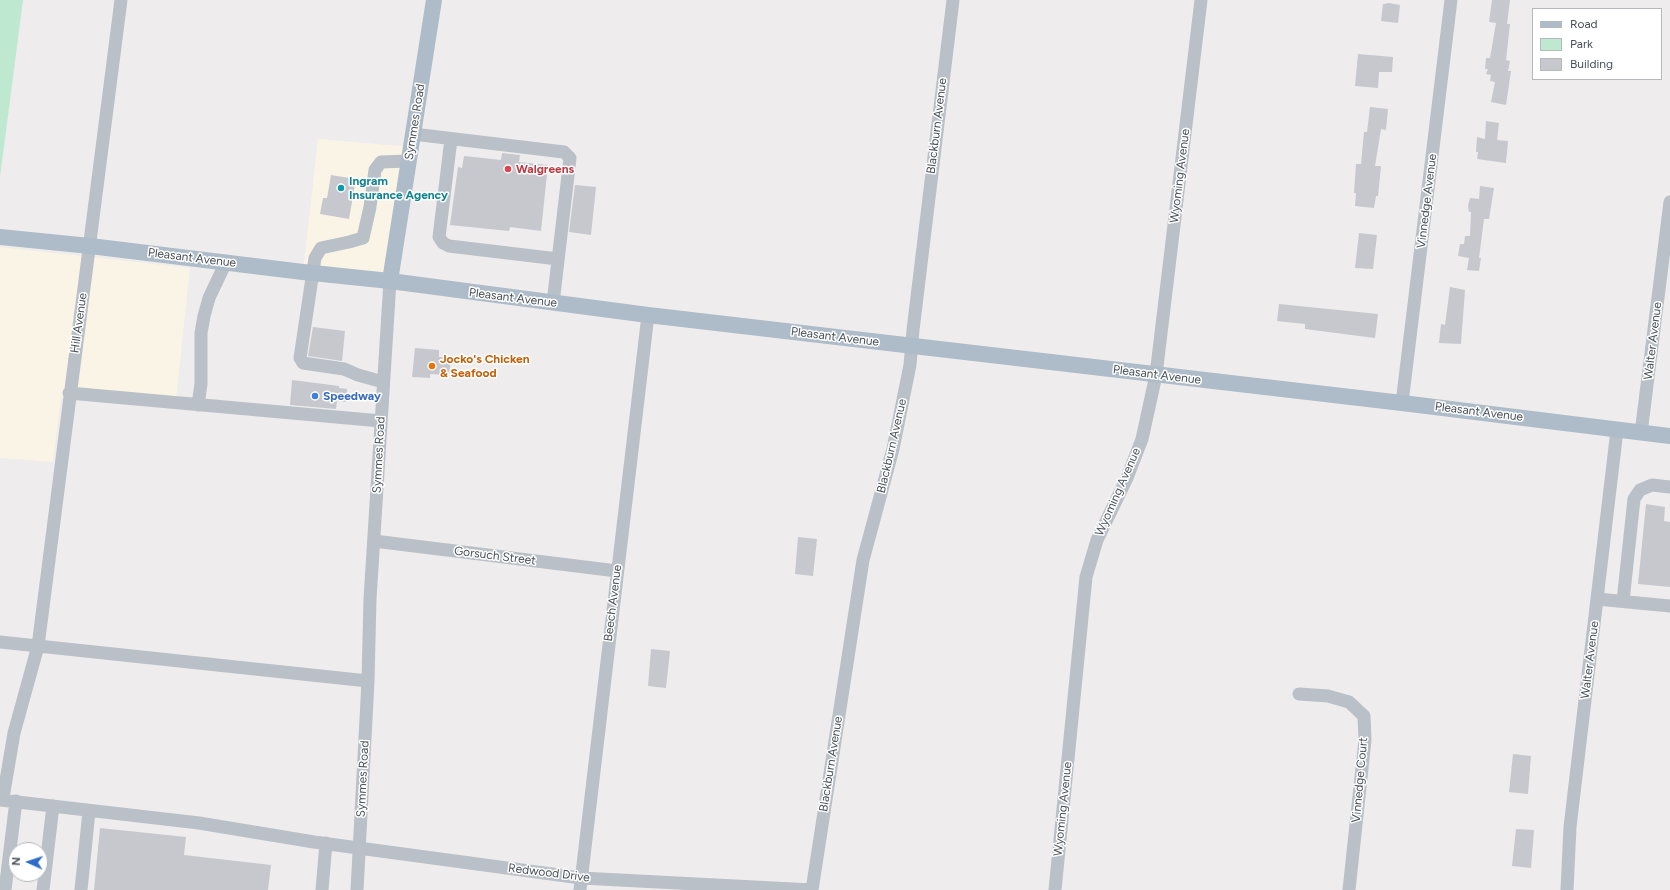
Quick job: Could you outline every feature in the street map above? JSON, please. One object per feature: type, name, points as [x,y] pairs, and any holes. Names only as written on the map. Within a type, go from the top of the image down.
[{"type":"main road","name":"Symmes Road","points":[[390,281],[434,0]]},
{"type":"main road","name":"Pleasant Avenue","points":[[0,237],[390,281],[648,315],[1156,375],[1402,402],[1670,436]]},
{"type":"street","name":"Hill Avenue","points":[[2,796],[14,733],[38,646],[121,0]]},
{"type":"street","name":"Blackburn Avenue","points":[[812,890],[863,560],[893,450],[910,365],[911,346],[953,0]]},
{"type":"street","name":"Wyoming Avenue","points":[[1055,890],[1086,577],[1096,540],[1127,478],[1142,438],[1156,375],[1201,0]]},
{"type":"street","name":"Vinnedge Avenue","points":[[1402,402],[1451,0]]},
{"type":"street","points":[[413,134],[564,152],[570,158],[553,303]]},
{"type":"street","points":[[450,139],[439,237],[449,246],[558,259]]},
{"type":"street","points":[[383,382],[358,375],[344,369],[303,363],[300,358],[314,273],[315,258],[321,248],[363,238],[370,207],[375,170],[381,162],[409,161]]},
{"type":"street","name":"Walter Avenue","points":[[1641,433],[1670,202]]},
{"type":"street","points":[[198,405],[201,333],[204,316],[209,298],[226,262]]},
{"type":"street","name":"Symmes Road","points":[[357,890],[368,681],[370,599],[390,281]]},
{"type":"street","name":"Beech Avenue","points":[[581,884],[616,571],[648,315]]},
{"type":"street","points":[[70,393],[381,421]]},
{"type":"street","name":"Walter Avenue","points":[[1567,890],[1570,827],[1617,430]]},
{"type":"street","points":[[1623,601],[1634,499],[1640,490],[1652,485],[1670,487]]},
{"type":"street","name":"Gorsuch Street","points":[[374,541],[616,571]]},
{"type":"street","points":[[1597,599],[1670,606]]},
{"type":"street","points":[[0,642],[368,681]]},
{"type":"street","name":"Vinnedge Court","points":[[1299,694],[1328,696],[1349,702],[1364,716],[1365,740],[1350,890]]},
{"type":"street","name":"Redwood Drive","points":[[2,796],[16,801],[199,823],[360,847],[581,884],[812,890]]},
{"type":"street","points":[[5,890],[16,801]]},
{"type":"street","points":[[43,890],[53,806]]},
{"type":"street","points":[[81,890],[90,811]]},
{"type":"street","points":[[322,890],[326,843]]},
{"type":"shaded area","points":[[318,139],[411,147],[390,281],[303,272]]},
{"type":"shaded area","points":[[0,247],[190,268],[176,400],[61,398],[53,462],[0,458]]},
{"type":"green space","points":[[0,0],[23,0],[0,177]]},
{"type":"building","points":[[1492,0],[1510,0],[1507,24],[1510,24],[1506,60],[1510,61],[1508,71],[1511,71],[1506,105],[1491,102],[1495,82],[1490,81],[1491,75],[1486,74],[1488,69],[1485,69],[1486,58],[1490,58],[1496,23],[1489,22]]},
{"type":"building","points":[[1389,3],[1400,5],[1398,23],[1381,21],[1383,4]]},
{"type":"building","points":[[1358,54],[1393,57],[1392,72],[1379,72],[1378,88],[1355,86]]},
{"type":"building","points":[[1370,107],[1388,109],[1386,130],[1381,129],[1375,166],[1381,166],[1378,196],[1376,196],[1374,208],[1355,206],[1356,193],[1354,193],[1356,164],[1361,164],[1364,132],[1367,132]]},
{"type":"building","points":[[1486,121],[1499,123],[1497,140],[1508,141],[1506,163],[1477,159],[1477,137],[1485,139]]},
{"type":"building","name":"Walgreens","points":[[502,153],[520,155],[519,162],[548,165],[541,231],[510,227],[509,231],[450,225],[458,167],[462,168],[464,156],[501,160]]},
{"type":"building","name":"Ingram Insurance Agency","points":[[331,175],[356,179],[349,219],[320,214],[323,198],[327,198]]},
{"type":"building","points":[[575,185],[596,187],[591,235],[569,232]]},
{"type":"building","points":[[1480,186],[1494,188],[1489,219],[1484,219],[1479,258],[1481,258],[1479,271],[1467,270],[1469,258],[1458,256],[1460,244],[1464,244],[1465,236],[1470,236],[1471,212],[1469,212],[1468,206],[1470,198],[1479,199]]},
{"type":"building","points":[[1359,233],[1377,235],[1373,269],[1355,268]]},
{"type":"building","points":[[1450,287],[1465,290],[1461,344],[1439,343],[1441,324],[1445,325]]},
{"type":"building","points":[[1279,304],[1378,314],[1375,338],[1305,329],[1305,324],[1277,321]]},
{"type":"building","points":[[313,327],[345,331],[342,361],[308,356]]},
{"type":"building","name":"Jocko's Chicken & Seafood","points":[[415,348],[439,350],[439,357],[451,358],[449,375],[430,374],[430,378],[412,377]]},
{"type":"building","points":[[292,380],[339,386],[339,388],[347,389],[346,402],[337,401],[336,409],[290,405]]},
{"type":"building","points":[[1646,504],[1665,507],[1664,521],[1670,522],[1670,587],[1638,584]]},
{"type":"building","points":[[798,537],[817,539],[813,576],[795,574]]},
{"type":"building","points":[[651,649],[670,651],[666,688],[648,686]]},
{"type":"building","points":[[1513,754],[1531,756],[1528,794],[1509,792]]},
{"type":"building","points":[[100,828],[186,837],[184,855],[271,865],[268,890],[94,890]]},
{"type":"building","points":[[1516,829],[1534,830],[1531,868],[1512,866]]},
{"type":"place","name":"Walgreens","points":[[508,169]]},
{"type":"place","name":"Ingram Insurance Agency","points":[[341,188]]},
{"type":"place","name":"Jocko's Chicken & Seafood","points":[[432,366]]},
{"type":"place","name":"Speedway","points":[[315,396]]}]
